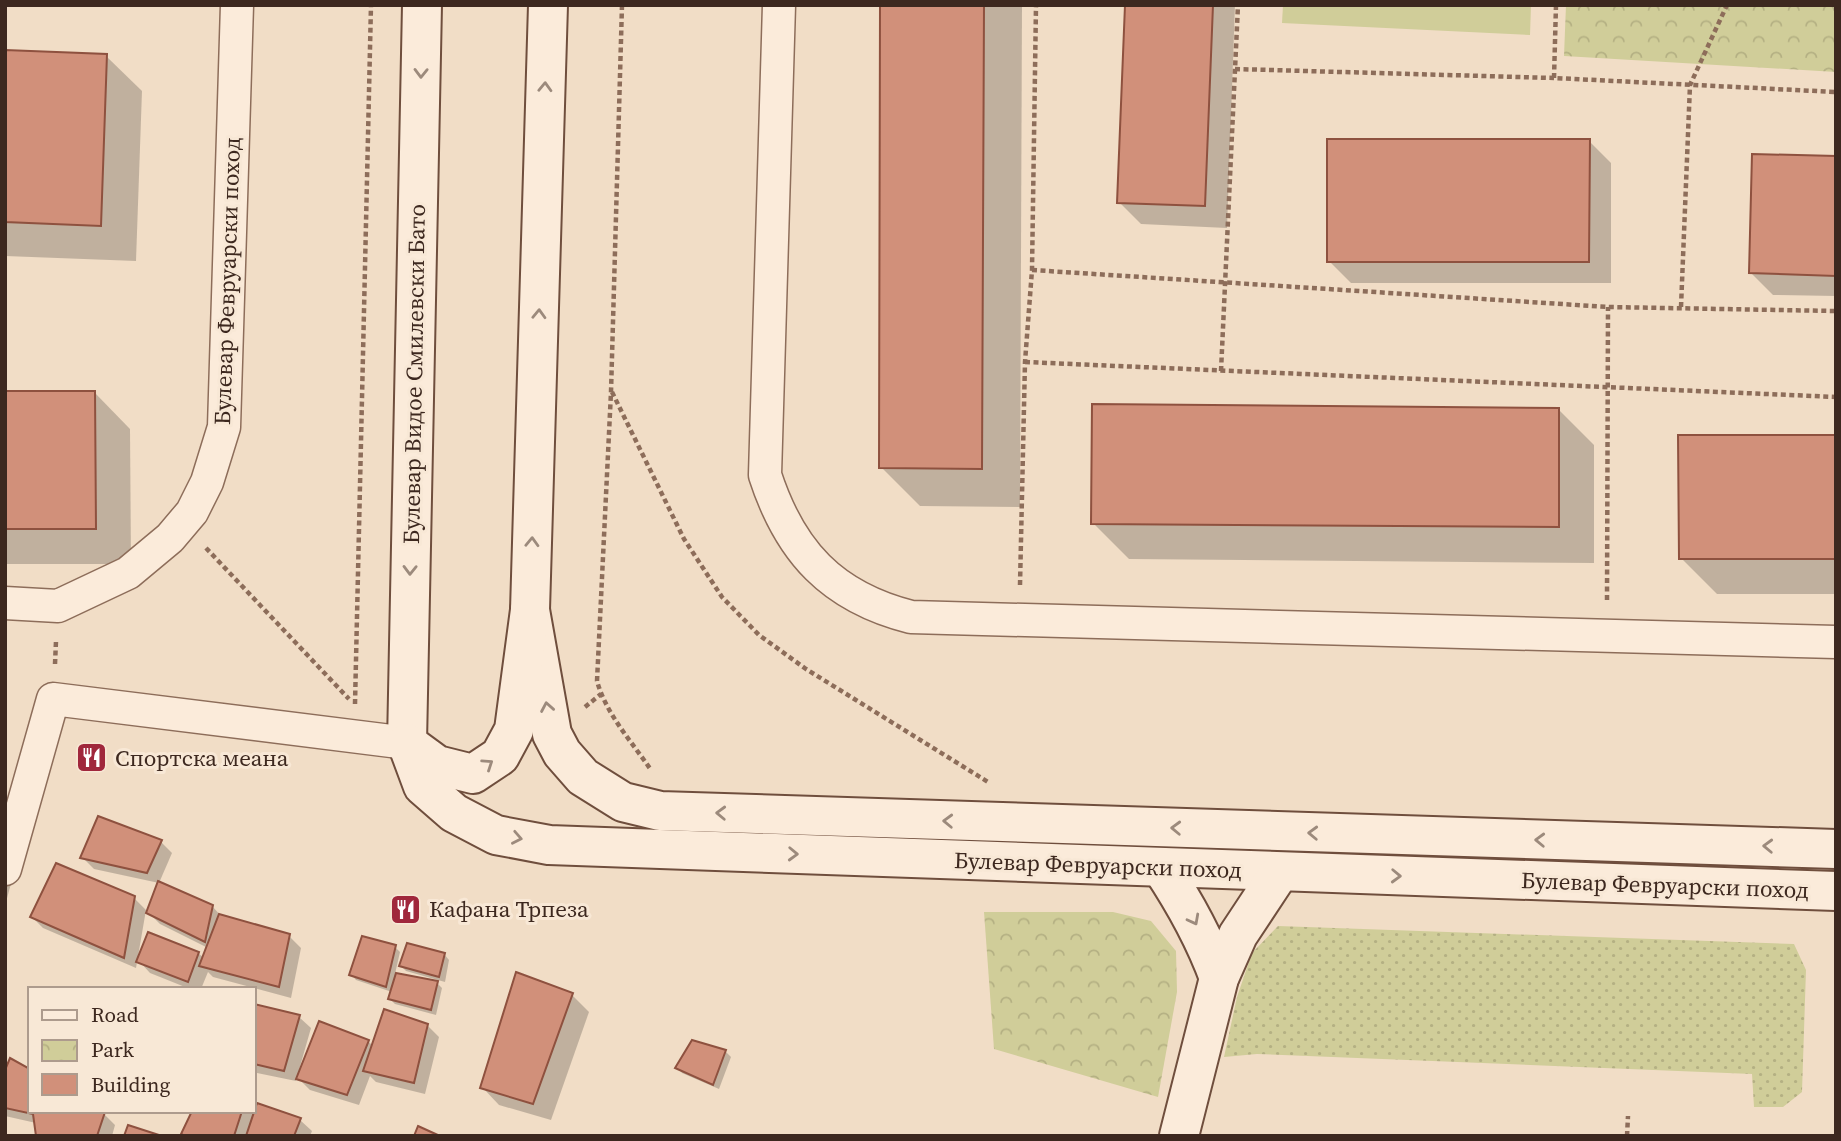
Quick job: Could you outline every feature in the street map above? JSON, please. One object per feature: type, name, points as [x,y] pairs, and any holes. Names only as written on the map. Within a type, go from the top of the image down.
[{"type":"street","name":"Булевар Февруарски поход","points":[[58,606],[128,573],[170,538],[192,512],[207,482],[224,427],[237,5]]},
{"type":"street","name":"Булевар Видое Смилевски Бато","points":[[407,743],[422,5]]},
{"type":"street","points":[[5,869],[53,699],[407,743],[437,765],[473,774],[500,756],[514,730],[530,610],[548,5]]},
{"type":"street","points":[[779,5],[765,475],[775,506],[790,534],[828,578],[852,595],[881,609],[911,617],[1836,642]]},
{"type":"street","points":[[5,603],[58,606]]},
{"type":"street","name":"Булевар Февруарски поход","points":[[530,610],[552,734],[562,753],[583,777],[623,802],[660,811],[1836,849]]},
{"type":"street","name":"Булевар Февруарски поход","points":[[407,743],[423,786],[454,813],[496,835],[550,845],[1836,891]]},
{"type":"street","points":[[1161,867],[1204,938],[1219,978]]},
{"type":"street","points":[[1180,1136],[1219,978],[1238,935],[1279,873]]},
{"type":"path","points":[[183,523],[355,705],[371,5]]},
{"type":"path","points":[[622,5],[611,391],[597,681],[609,709],[653,772]]},
{"type":"path","points":[[1019,620],[1026,362],[1032,270],[1036,5]]},
{"type":"path","points":[[1221,372],[1238,5]]},
{"type":"path","points":[[1554,78],[1556,5]]},
{"type":"path","points":[[1681,307],[1690,85],[1727,5]]},
{"type":"path","points":[[1235,69],[1554,78],[1836,92]]},
{"type":"path","points":[[1032,270],[1608,307],[1836,311]]},
{"type":"path","points":[[1607,636],[1608,307]]},
{"type":"path","points":[[1026,362],[1836,397]]},
{"type":"path","points":[[611,391],[684,539],[722,597],[759,635],[806,669],[993,785]]},
{"type":"path","points":[[53,699],[58,606]]},
{"type":"path","points":[[1626,1136],[1628,1116]]},
{"type":"green space","points":[[1283,5],[1531,5],[1530,35],[1282,23]]},
{"type":"green space","points":[[1566,5],[1836,5],[1836,72],[1564,56]]},
{"type":"green space","points":[[984,912],[1113,912],[1151,921],[1176,951],[1177,992],[1158,1097],[994,1049]]},
{"type":"green space","points":[[1278,926],[1794,944],[1806,970],[1802,1092],[1783,1107],[1754,1107],[1752,1074],[1257,1054],[1224,1057],[1237,997],[1252,953]]},
{"type":"building","points":[[880,5],[984,5],[982,469],[879,468]]},
{"type":"building","points":[[1125,5],[1213,5],[1205,206],[1117,203]]},
{"type":"building","points":[[5,50],[107,54],[101,226],[5,222]]},
{"type":"building","points":[[1327,139],[1590,139],[1589,262],[1327,262]]},
{"type":"building","points":[[1752,154],[1836,156],[1836,276],[1749,273]]},
{"type":"building","points":[[5,391],[95,391],[96,529],[5,529]]},
{"type":"building","points":[[1092,404],[1559,408],[1559,527],[1091,524]]},
{"type":"building","points":[[1678,435],[1836,435],[1836,559],[1679,559]]},
{"type":"building","points":[[98,816],[162,840],[147,873],[80,858]]},
{"type":"building","points":[[56,863],[135,896],[124,958],[30,917]]},
{"type":"building","points":[[158,881],[213,905],[205,942],[146,913]]},
{"type":"building","points":[[219,914],[290,934],[279,987],[199,966]]},
{"type":"building","points":[[148,932],[199,952],[188,982],[136,962]]},
{"type":"building","points":[[362,936],[396,945],[386,987],[349,975]]},
{"type":"building","points":[[407,943],[445,953],[439,977],[399,966]]},
{"type":"building","points":[[516,972],[573,993],[533,1104],[480,1088]]},
{"type":"building","points":[[396,973],[438,981],[431,1010],[388,999]]},
{"type":"building","points":[[256,1004],[300,1015],[284,1071],[256,1064]]},
{"type":"building","points":[[384,1009],[428,1024],[414,1083],[363,1071]]},
{"type":"building","points":[[319,1021],[369,1040],[347,1095],[296,1079]]},
{"type":"building","points":[[692,1040],[726,1050],[713,1085],[675,1068]]},
{"type":"building","points":[[10,1058],[28,1068],[28,1113],[5,1108],[5,1070]]},
{"type":"building","points":[[257,1103],[301,1118],[294,1136],[246,1136],[254,1113],[256,1113]]},
{"type":"building","points":[[28,1113],[105,1113],[97,1136],[36,1136],[33,1114]]},
{"type":"building","points":[[191,1113],[241,1113],[234,1136],[181,1134]]},
{"type":"building","points":[[128,1125],[162,1136],[124,1136]]},
{"type":"building","points":[[418,1126],[440,1136],[414,1136]]},
{"type":"place","name":"Спортска меана","points":[[92,758]]},
{"type":"place","name":"Кафана Трпеза","points":[[406,909]]}]
